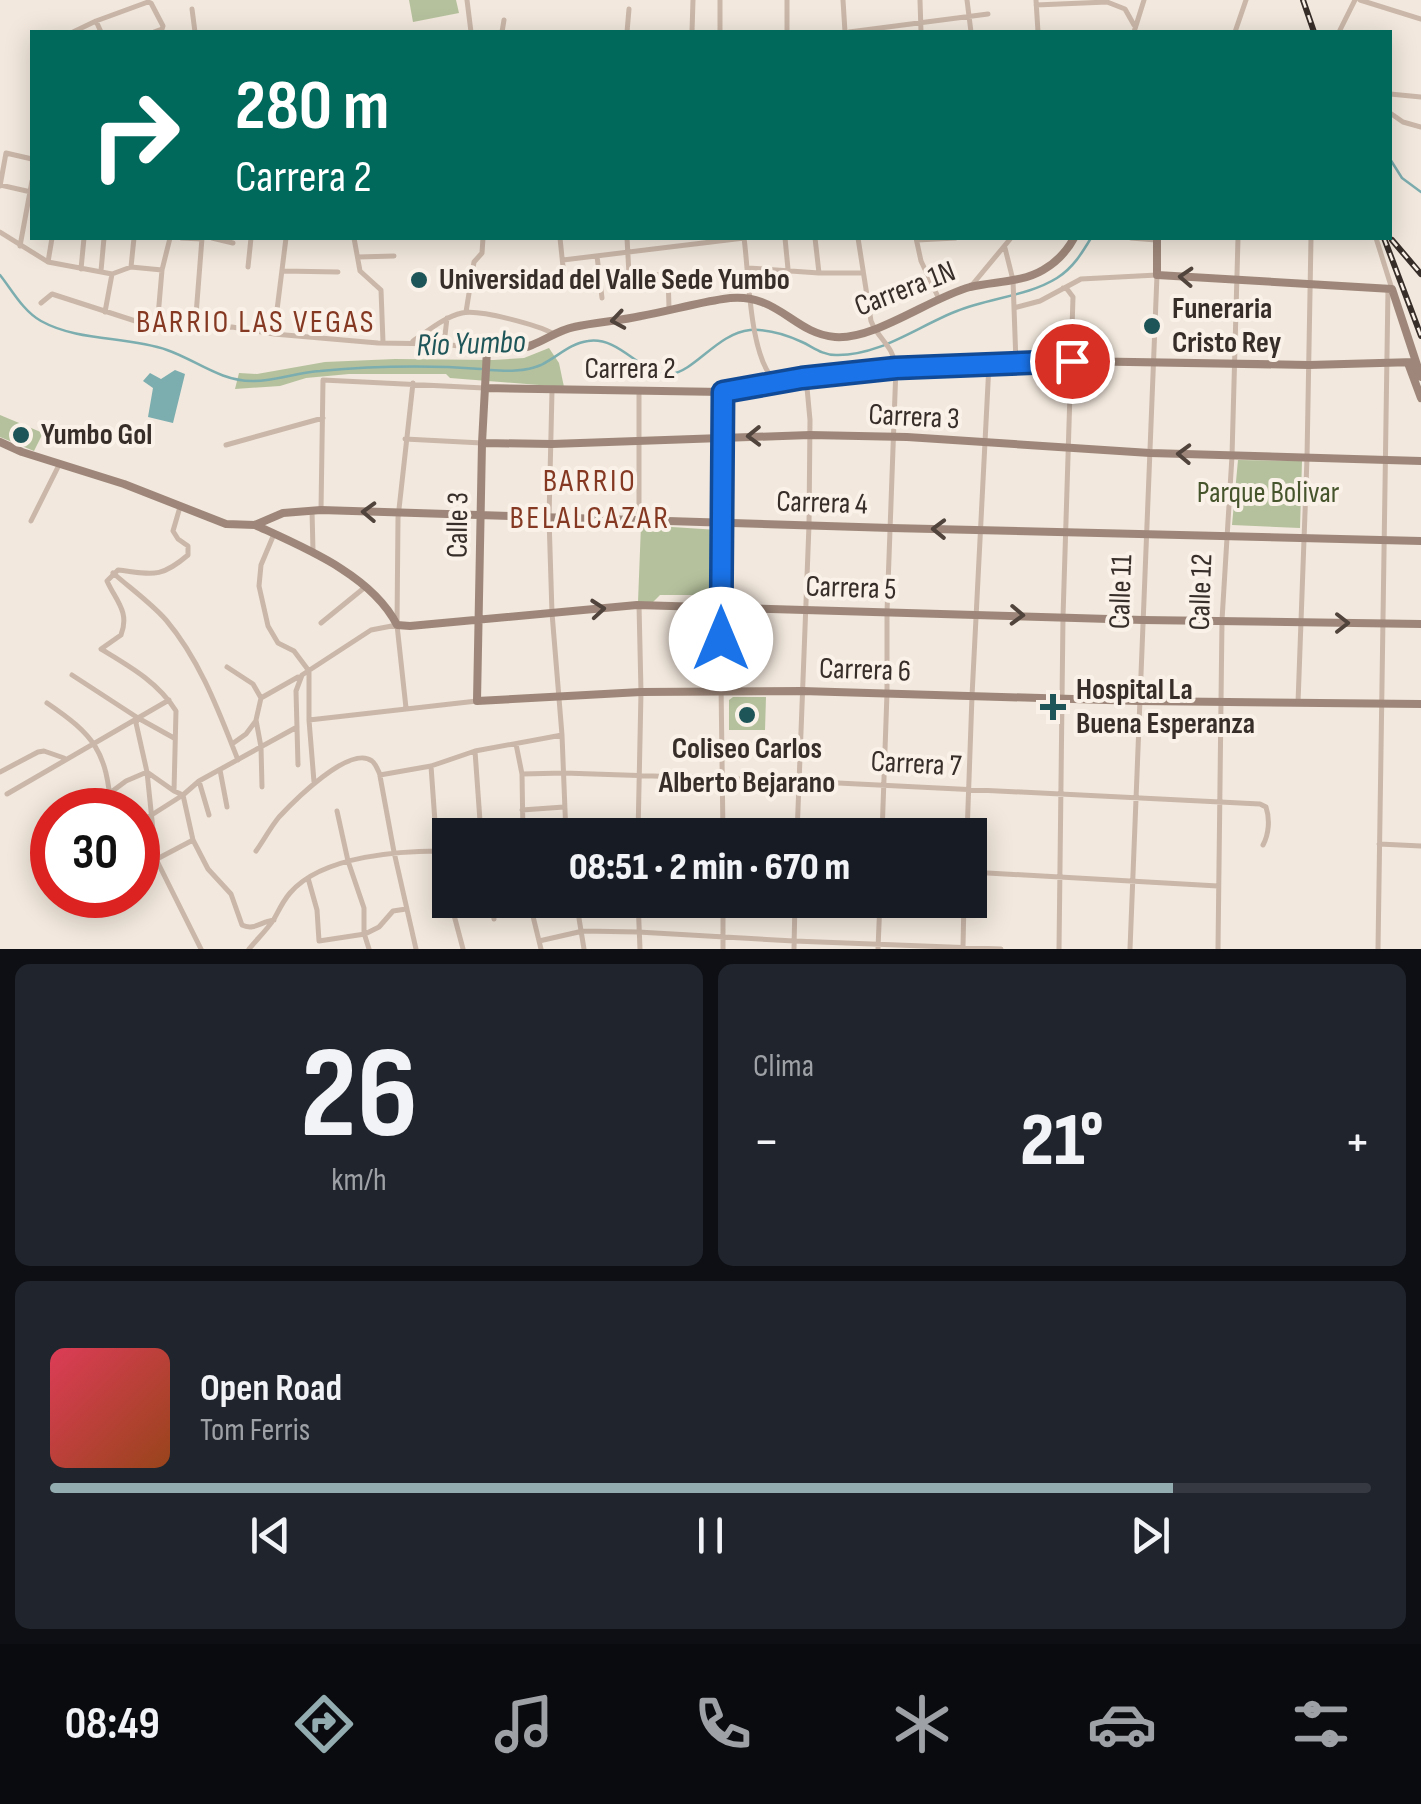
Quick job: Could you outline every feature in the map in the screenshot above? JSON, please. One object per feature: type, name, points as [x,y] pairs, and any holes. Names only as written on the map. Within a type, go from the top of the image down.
[{"type":"street","points":[[467,0],[471,30]]},
{"type":"street","points":[[692,30],[693,0]]},
{"type":"street","points":[[720,0],[720,30]]},
{"type":"street","points":[[786,0],[787,30]]},
{"type":"street","points":[[843,0],[847,30]]},
{"type":"street","points":[[920,0],[921,30]]},
{"type":"street","points":[[967,0],[971,30]]},
{"type":"street","points":[[1134,29],[1144,0]]},
{"type":"street","points":[[1237,30],[1246,0]]},
{"type":"street","points":[[1340,30],[1357,0],[1421,19]]},
{"type":"street","points":[[1038,30],[1036,3],[1106,1],[1125,9],[1134,29]]},
{"type":"street","points":[[77,30],[148,2],[162,22],[158,30]]},
{"type":"street","points":[[192,8],[197,30]]},
{"type":"street","points":[[628,30],[629,9]]},
{"type":"street","points":[[863,30],[988,14]]},
{"type":"street","points":[[502,30],[504,20]]},
{"type":"street","points":[[96,21],[99,30]]},
{"type":"street","points":[[1392,94],[1421,97]]},
{"type":"street","points":[[1392,114],[1421,126]]},
{"type":"street","points":[[30,159],[6,153],[0,185],[30,196]]},
{"type":"street","points":[[20,246],[30,201]]},
{"type":"street","points":[[0,232],[48,262],[112,274],[131,267],[162,270]]},
{"type":"street","points":[[48,262],[52,240]]},
{"type":"street","points":[[81,269],[84,240]]},
{"type":"street","points":[[101,271],[104,240]]},
{"type":"street","points":[[131,267],[134,240]]},
{"type":"street","points":[[157,328],[169,240]]},
{"type":"street","points":[[196,328],[202,240]]},
{"type":"street","points":[[220,240],[233,243]]},
{"type":"street","points":[[248,266],[251,240]]},
{"type":"street","points":[[274,334],[286,240]]},
{"type":"street","points":[[354,240],[360,271],[381,290],[383,342]]},
{"type":"street","points":[[466,312],[474,262],[482,252],[484,240]]},
{"type":"street","points":[[560,240],[565,286]]},
{"type":"street","points":[[628,240],[629,274],[668,275],[670,311]]},
{"type":"street","points":[[563,260],[729,240]]},
{"type":"street","points":[[744,240],[752,320],[766,373],[777,382]]},
{"type":"street","points":[[785,240],[788,270]]},
{"type":"street","points":[[815,240],[819,273]]},
{"type":"street","points":[[858,240],[874,330],[892,352],[896,368],[882,818]]},
{"type":"street","points":[[917,240],[921,261],[939,299]]},
{"type":"street","points":[[970,287],[1011,240]]},
{"type":"street","name":"Carrera 1N","points":[[748,298],[766,302],[809,329],[836,337],[874,330],[970,287],[1013,283],[1040,272],[1058,259],[1072,240]]},
{"type":"street","name":"Calle 11","points":[[1130,949],[1157,240]]},
{"type":"street","name":"Calle 12","points":[[1218,949],[1222,620],[1232,456],[1238,240]]},
{"type":"street","points":[[1298,702],[1311,240]]},
{"type":"street","points":[[1377,240],[1421,398]]},
{"type":"street","points":[[1005,248],[1013,283],[1016,363]]},
{"type":"street","points":[[358,257],[394,256]]},
{"type":"street","points":[[597,256],[602,298]]},
{"type":"street","points":[[748,268],[862,273]]},
{"type":"street","points":[[283,271],[338,272]]},
{"type":"street","points":[[105,312],[112,274]]},
{"type":"street","points":[[1014,305],[1040,301],[1081,279],[1157,275],[1390,288]]},
{"type":"street","points":[[1059,949],[1063,617],[1073,297],[1063,288]]},
{"type":"street","points":[[1378,949],[1390,288]]},
{"type":"street","points":[[41,303],[52,294],[157,328],[232,327],[274,334],[444,344],[487,352],[528,347],[574,327],[726,298],[748,298]]},
{"type":"street","points":[[411,342],[448,318],[466,312],[543,328],[554,334]]},
{"type":"street","points":[[444,344],[448,318]]},
{"type":"street","name":"Calle 3","points":[[477,702],[487,352]]},
{"type":"street","points":[[1412,363],[1421,377]]},
{"type":"street","name":"Carrera 2","points":[[323,418],[323,380],[485,388],[723,392],[896,368],[989,364],[1412,363]]},
{"type":"street","points":[[968,818],[989,364]]},
{"type":"street","points":[[759,385],[766,373]]},
{"type":"street","points":[[797,818],[810,435],[806,378]]},
{"type":"street","points":[[406,708],[397,625],[398,513],[413,383]]},
{"type":"street","points":[[552,390],[552,613],[565,818]]},
{"type":"street","points":[[639,521],[640,392]]},
{"type":"street","points":[[723,392],[723,818]]},
{"type":"street","points":[[226,445],[323,418],[312,551]]},
{"type":"street","name":"Carrera 3","points":[[406,440],[552,444],[810,435],[1150,453],[1421,461]]},
{"type":"street","name":"Carrera 4","points":[[0,442],[226,524],[255,525],[283,513],[317,510],[1421,541]]},
{"type":"street","points":[[31,520],[59,464]]},
{"type":"street","points":[[174,791],[176,711],[144,676],[101,648],[124,631],[123,608],[107,581],[113,572],[160,574],[188,555],[188,546],[173,531],[180,507]]},
{"type":"street","points":[[255,525],[340,568],[390,612],[397,625]]},
{"type":"street","points":[[274,534],[260,564],[259,576],[268,626],[278,643],[294,651],[309,671],[314,782]]},
{"type":"street","points":[[113,572],[165,620],[183,645],[209,689],[238,760]]},
{"type":"street","points":[[322,623],[364,588]]},
{"type":"street","points":[[638,818],[640,605]]},
{"type":"street","name":"Carrera 5","points":[[397,625],[640,605],[1421,624]]},
{"type":"street","points":[[261,698],[370,630],[397,625]]},
{"type":"street","points":[[227,666],[253,684],[261,698],[256,720],[232,744]]},
{"type":"street","points":[[72,675],[174,738]]},
{"type":"street","points":[[298,766],[296,691],[302,675]]},
{"type":"street","name":"Carrera 6","points":[[310,720],[406,708],[641,692],[802,691],[1421,704]]},
{"type":"street","points":[[7,794],[169,700]]},
{"type":"street","points":[[46,703],[96,743],[109,788]]},
{"type":"street","points":[[138,718],[148,788]]},
{"type":"street","points":[[256,720],[262,788]]},
{"type":"street","points":[[160,810],[198,781],[296,727]]},
{"type":"street","points":[[380,775],[431,766],[474,751],[562,735]]},
{"type":"street","points":[[516,744],[522,774],[522,818]]},
{"type":"street","points":[[474,751],[480,818]]},
{"type":"street","points":[[0,772],[38,752],[67,758]]},
{"type":"street","points":[[256,851],[278,819],[314,782],[352,760],[374,762],[380,775],[416,949]]},
{"type":"street","points":[[431,766],[435,818]]},
{"type":"street","points":[[220,770],[227,807]]},
{"type":"street","points":[[147,772],[183,796],[192,840],[208,869],[230,894],[242,925],[256,927],[274,920]]},
{"type":"street","points":[[116,788],[147,772]]},
{"type":"street","name":"Carrera 7","points":[[522,774],[798,780],[1260,804],[1266,807],[1268,833],[1263,846]]},
{"type":"street","points":[[198,781],[209,814]]},
{"type":"street","points":[[522,810],[564,807]]},
{"type":"street","points":[[337,811],[364,908],[369,949]]},
{"type":"street","points":[[160,858],[192,840]]},
{"type":"street","points":[[1380,844],[1421,846]]},
{"type":"street","points":[[249,949],[274,920],[292,890],[308,878],[348,860],[432,850]]},
{"type":"street","points":[[160,868],[201,949]]},
{"type":"street","points":[[987,873],[1218,886]]},
{"type":"street","points":[[308,878],[317,910],[319,941],[365,934],[393,911],[406,909]]},
{"type":"street","points":[[455,918],[463,949]]},
{"type":"street","points":[[533,918],[539,947],[583,931],[723,937],[794,945],[1001,949]]},
{"type":"street","points":[[580,918],[584,949]]},
{"type":"street","points":[[638,918],[640,949]]},
{"type":"street","points":[[722,949],[723,918]]},
{"type":"street","points":[[794,945],[795,918]]},
{"type":"street","points":[[878,946],[879,918]]},
{"type":"street","points":[[963,948],[964,918]]},
{"type":"green space","points":[[409,0],[456,0],[459,13],[413,22]]},
{"type":"green space","points":[[549,348],[559,363],[564,387],[450,378],[446,374],[349,374],[235,389],[239,373],[257,374],[325,362],[524,358]]},
{"type":"green space","name":"Yumbo Gol","points":[[0,415],[43,433],[34,451],[0,437]]},
{"type":"green space","name":"Parque Bolivar","points":[[1238,460],[1302,461],[1300,528],[1232,525]]},
{"type":"green space","points":[[641,525],[718,530],[717,602],[709,602],[703,595],[660,595],[653,602],[638,602]]},
{"type":"green space","name":"Coliseo Carlos Alberto Bejarano","points":[[766,697],[765,730],[729,730],[729,700]]},
{"type":"water","points":[[175,370],[185,374],[173,423],[148,417],[153,388],[143,381],[150,373],[161,379]]},
{"type":"waterway","name":"Río Yumbo","points":[[1392,162],[1402,178],[1421,192]]},
{"type":"waterway","name":"Río Yumbo","points":[[489,370],[535,367],[576,344],[600,341],[650,369],[671,374],[728,338],[750,330],[783,335],[831,355],[868,351],[957,311],[1046,284],[1068,270],[1090,240]]},
{"type":"waterway","name":"Río Yumbo","points":[[0,275],[29,312],[56,328],[152,346],[240,380],[360,368],[481,369]]},
{"type":"railway","points":[[1303,0],[1313,30]]},
{"type":"railway","points":[[1385,240],[1421,336]]},
{"type":"railway","points":[[1392,240],[1421,274]]},
{"type":"place","name":"Universidad del Valle Sede Yumbo","points":[[419,280]]},
{"type":"place","name":"Funeraria Cristo Rey","points":[[1152,326]]},
{"type":"place","name":"Yumbo Gol","points":[[21,435]]},
{"type":"place","name":"Hospital La Buena Esperanza","points":[[1053,707]]},
{"type":"place","name":"Coliseo Carlos Alberto Bejarano","points":[[747,715]]},
{"type":"district","name":"BARRIO LAS VEGAS","points":[[256,322]]},
{"type":"district","name":"BARRIO BELALCAZAR","points":[[590,500]]},
{"type":"route","points":[[721,639],[723,392],[802,378],[896,368],[1072,361]]}]
